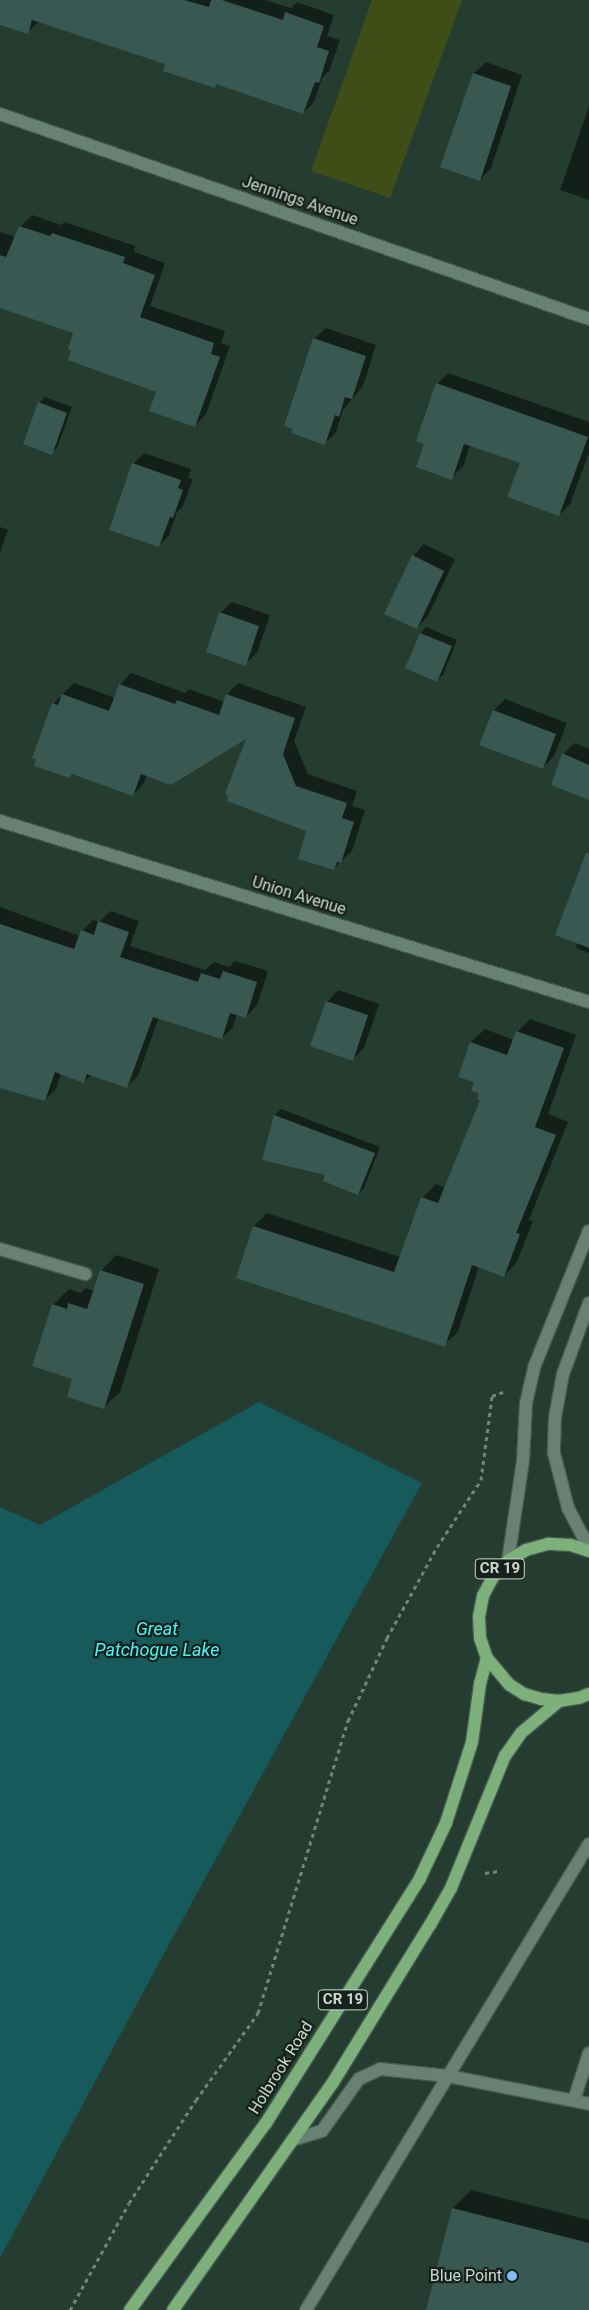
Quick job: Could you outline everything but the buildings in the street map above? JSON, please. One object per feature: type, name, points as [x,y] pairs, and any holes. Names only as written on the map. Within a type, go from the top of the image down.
[{"type":"main road","name":"CR 19","points":[[589,1549],[570,1545],[548,1544],[526,1550],[508,1562],[492,1577],[483,1596],[479,1617],[480,1638],[487,1658],[510,1685],[524,1694],[541,1700],[558,1701],[579,1698],[589,1694]]},
{"type":"main road","name":"Holbrook Road","points":[[130,2310],[266,2123],[420,1878],[446,1823],[472,1742],[480,1684],[487,1658]]},
{"type":"main road","name":"CR 19","points":[[174,2310],[332,2084],[450,1888],[504,1756],[521,1733],[558,1701]]},
{"type":"street","name":"Jennings Avenue","points":[[0,114],[589,319]]},
{"type":"street","name":"Union Avenue","points":[[0,821],[589,1002]]},
{"type":"street","points":[[508,1562],[523,1461],[526,1403],[535,1365],[589,1231]]},
{"type":"street","points":[[0,1249],[85,1274]]},
{"type":"street","points":[[589,1303],[563,1374],[555,1417],[554,1454],[568,1508],[589,1549]]},
{"type":"street","points":[[306,2310],[589,1844]]},
{"type":"street","points":[[574,2100],[589,2053]]},
{"type":"street","points":[[292,2140],[322,2131],[359,2079],[380,2069],[448,2076],[589,2104]]},
{"type":"path","points":[[70,2310],[130,2203],[196,2100],[258,2013],[348,1721],[391,1629],[437,1547],[481,1480],[492,1396]]},
{"type":"green space","points":[[372,0],[462,0],[390,198],[311,171]]},
{"type":"water","name":"Great Patchogue Lake","points":[[259,1402],[422,1483],[167,1948],[0,2258],[0,1507],[40,1525]]},
{"type":"place","name":"Blue Point","points":[[512,2276]]}]
